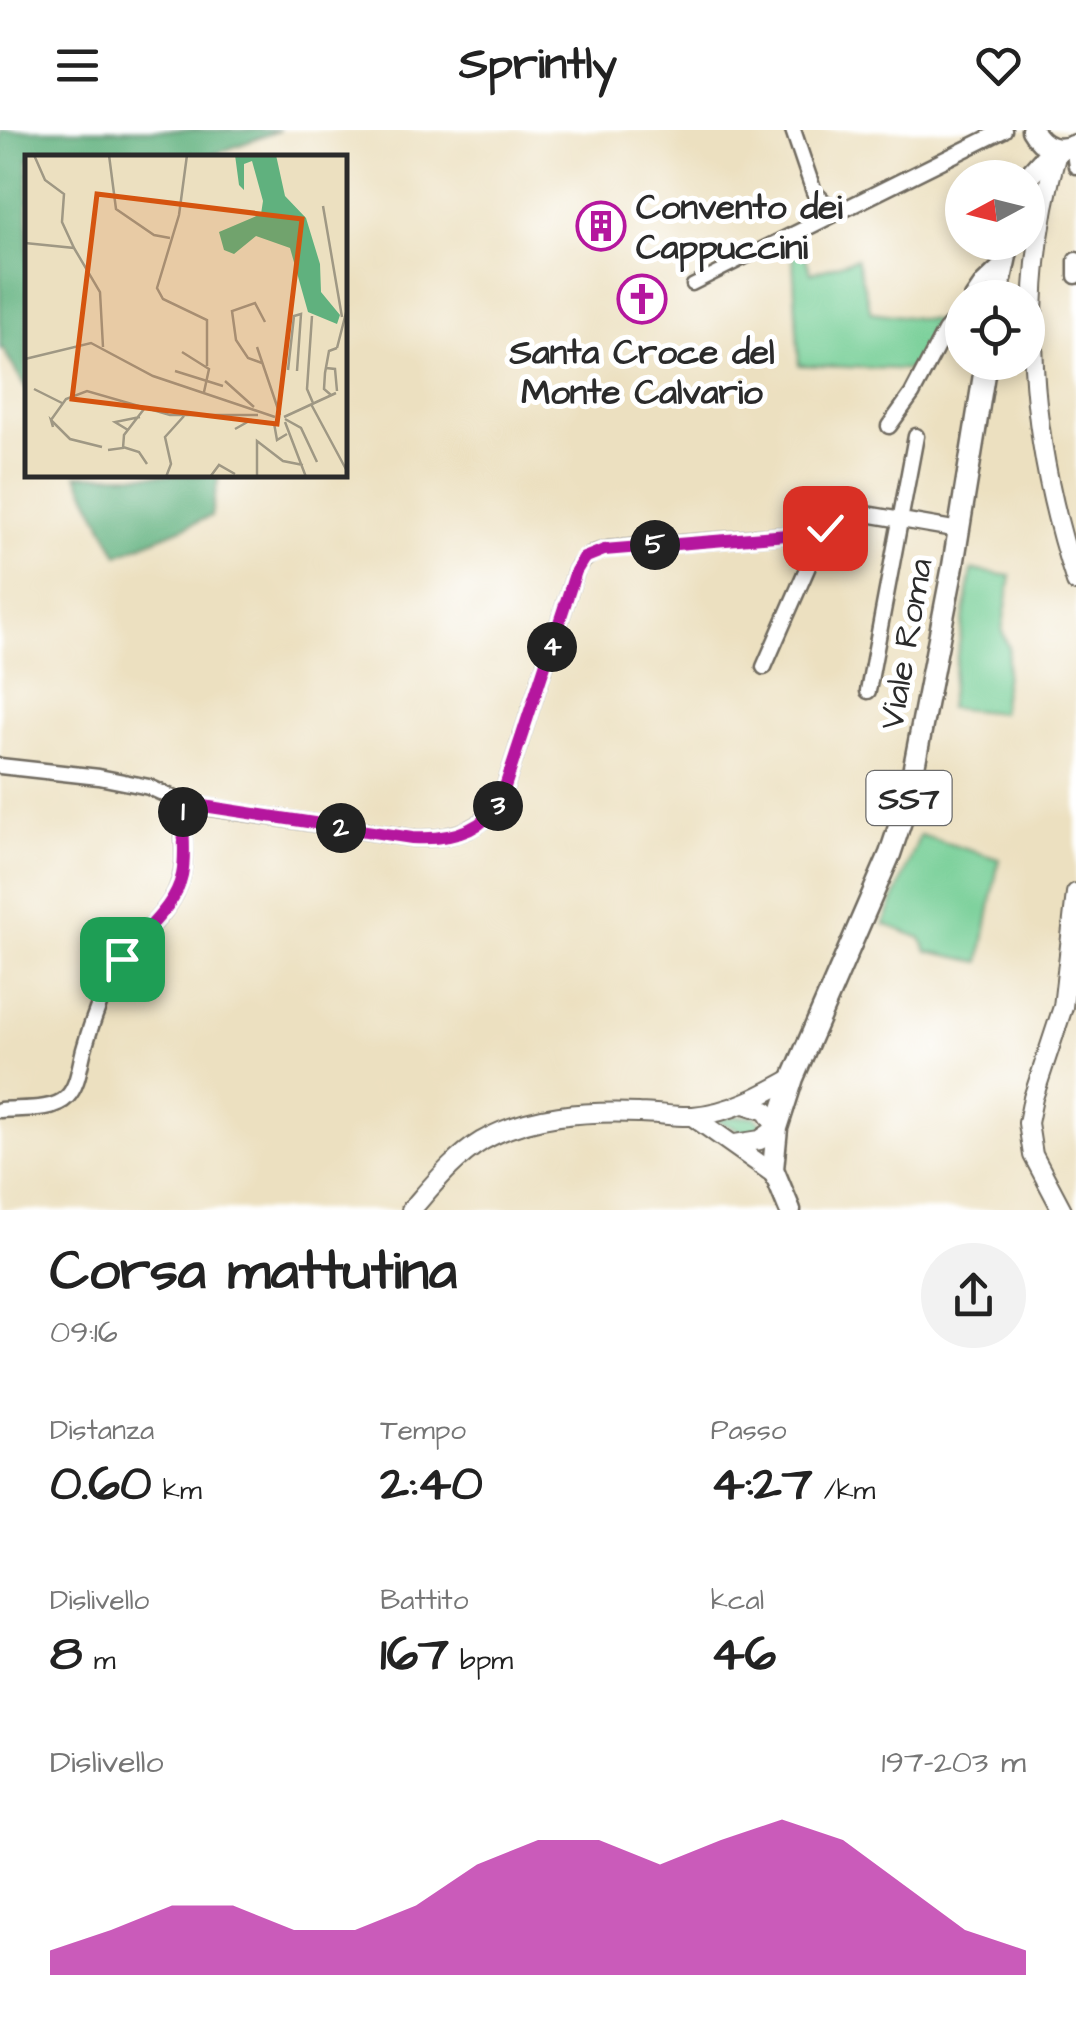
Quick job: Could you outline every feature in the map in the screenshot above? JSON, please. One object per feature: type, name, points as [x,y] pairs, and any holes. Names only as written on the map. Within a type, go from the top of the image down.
[{"type":"main road","points":[[1058,147],[1038,240],[1034,348],[1038,432],[1075,578]]},
{"type":"main road","name":"Viale Roma","points":[[790,1210],[774,1174],[776,1128],[792,1078],[903,817],[918,754],[983,380]]},
{"type":"main road","points":[[1055,510],[1076,531]]},
{"type":"main road","points":[[1062,1210],[1034,1155],[1028,1123],[1062,1013],[1076,894]]},
{"type":"main road","points":[[411,1210],[470,1149],[516,1126],[593,1113],[692,1116],[744,1104],[792,1078]]},
{"type":"main road","points":[[735,1144],[760,1140],[776,1128],[766,1111],[744,1104]]},
{"type":"main road","points":[[692,1116],[774,1174]]},
{"type":"street","points":[[793,130],[814,192],[825,204],[840,211]]},
{"type":"street","points":[[692,284],[1004,130]]},
{"type":"street","points":[[986,280],[1001,260]]},
{"type":"street","points":[[1076,260],[1076,276]]},
{"type":"street","points":[[889,426],[909,399],[945,333]]},
{"type":"street","points":[[868,692],[916,436]]},
{"type":"street","points":[[764,667],[833,517],[844,512],[959,530]]},
{"type":"street","points":[[0,766],[113,780],[148,787],[184,803],[412,838],[437,839],[465,832],[484,821],[500,802],[576,571],[584,558],[608,550],[823,532]]},
{"type":"street","points":[[0,1110],[48,1106],[71,1092],[112,975],[179,886],[184,803]]},
{"type":"green space","points":[[0,130],[280,130],[212,155],[25,155],[25,387],[0,349]]},
{"type":"green space","points":[[799,238],[811,273],[856,259],[871,312],[945,322],[920,370],[799,365],[792,241]]},
{"type":"green space","points":[[79,478],[218,478],[211,516],[118,555]]},
{"type":"green space","points":[[972,570],[1011,576],[1002,631],[1009,648],[1001,713],[948,708]]},
{"type":"green space","points":[[920,835],[999,859],[980,962],[927,951],[921,938],[884,924]]},
{"type":"green space","points":[[755,1116],[762,1125],[752,1136],[711,1118]]},
{"type":"place","name":"Convento dei Cappuccini","points":[[601,226]]},
{"type":"place","name":"Santa Croce del Monte Calvario","points":[[642,299]]},
{"type":"route","points":[[122,959],[179,886],[184,803],[412,838],[437,839],[465,832],[484,821],[500,802],[576,571],[584,558],[604,550],[823,532],[825,528]]}]
